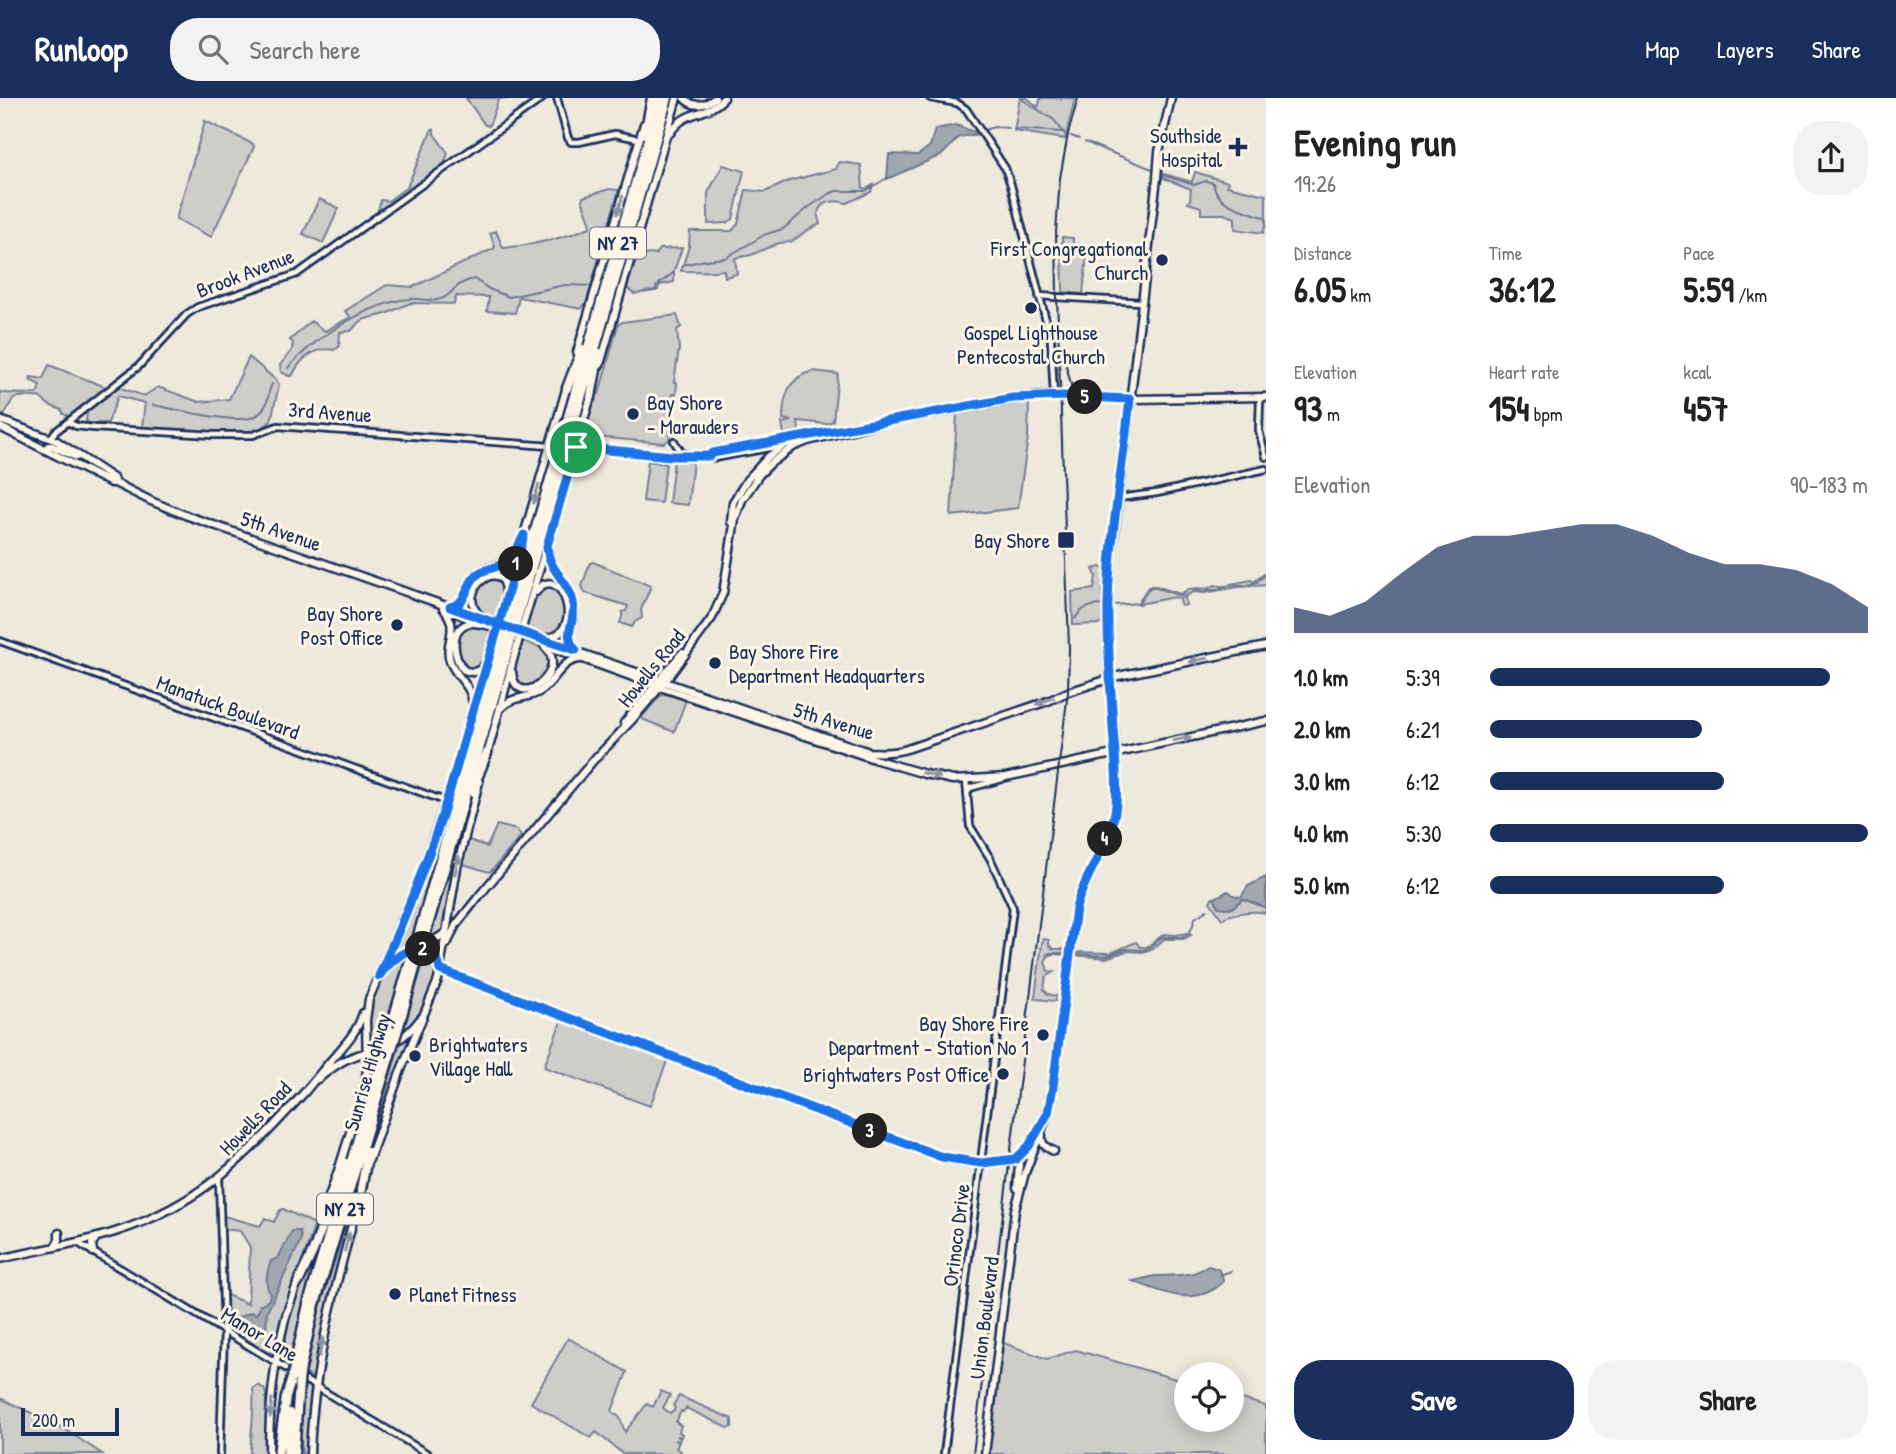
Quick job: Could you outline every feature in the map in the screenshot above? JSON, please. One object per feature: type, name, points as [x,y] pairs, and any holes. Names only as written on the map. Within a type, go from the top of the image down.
[{"type":"highway","points":[[635,185],[652,98]]},
{"type":"highway","name":"Sunrise Highway","points":[[287,1454],[307,1306],[364,1118],[395,1028],[445,841],[660,98]]},
{"type":"highway","name":"Sunrise Highway","points":[[419,941],[448,856],[668,98]]},
{"type":"highway","points":[[591,397],[611,295]]},
{"type":"highway","points":[[567,388],[601,301]]},
{"type":"highway","points":[[445,841],[463,747]]},
{"type":"highway","points":[[448,856],[487,753]]},
{"type":"highway","name":"Sunrise Highway","points":[[298,1364],[378,1097],[385,1054]]},
{"type":"highway","points":[[361,1189],[378,1097]]},
{"type":"highway","points":[[298,1283],[364,1118]]},
{"type":"highway","points":[[278,1454],[286,1397],[296,1380]]},
{"type":"highway","name":"Sunrise Highway","points":[[294,1454],[296,1380]]},
{"type":"highway","points":[[297,1400],[300,1454]]},
{"type":"main road","name":"Sunrise Highway","points":[[269,1454],[276,1363],[283,1326],[335,1178],[366,1078],[366,1016],[369,999],[415,890],[446,802],[652,98]]},
{"type":"main road","name":"Sunrise Highway","points":[[310,1454],[315,1386],[328,1315],[361,1189],[387,1107],[428,1008],[440,970],[462,845],[487,753],[677,98]]},
{"type":"main road","points":[[684,98],[690,103],[700,105],[715,98]]},
{"type":"main road","points":[[665,141],[681,120],[713,108],[724,98]]},
{"type":"main road","points":[[1030,1156],[1048,1113],[1076,908],[1114,819],[1116,804],[1108,600],[1111,561],[1158,152],[1171,98]]},
{"type":"main road","points":[[786,445],[800,438],[845,428],[1013,398],[1263,397]]},
{"type":"main road","name":"Howells Road","points":[[442,959],[452,932],[480,896],[596,758],[632,720],[712,618],[722,592],[735,519],[742,500],[759,475],[786,445],[884,422]]},
{"type":"main road","points":[[0,424],[45,440],[48,445]]},
{"type":"main road","name":"5th Avenue","points":[[0,424],[27,430],[74,464],[111,483],[220,528],[444,606],[585,659],[869,751],[889,753],[907,749],[1110,679],[1266,646]]},
{"type":"main road","name":"5th Avenue","points":[[0,424],[88,461],[113,478],[115,483]]},
{"type":"main road","points":[[474,709],[471,692],[452,666],[449,657],[452,623],[444,606],[462,601],[471,582],[480,572],[510,559],[524,535]]},
{"type":"main road","points":[[547,546],[550,562],[567,587],[572,600],[574,615],[568,638],[576,650]]},
{"type":"main road","points":[[489,623],[476,611],[472,602],[476,588],[484,577],[494,575],[503,581],[506,586],[505,605]]},
{"type":"main road","points":[[530,603],[539,587],[549,583],[560,588],[566,601],[567,615],[561,632],[551,638],[537,640]]},
{"type":"main road","points":[[489,623],[465,625],[457,636],[455,649],[459,665],[470,672],[481,669],[491,653]]},
{"type":"main road","points":[[511,666],[513,679],[520,688],[529,690],[541,683],[550,670],[551,656],[537,640]]},
{"type":"main road","name":"5th Avenue","points":[[537,640],[576,650],[660,683],[862,754],[940,778],[966,780],[1006,777],[1266,720]]},
{"type":"main road","points":[[500,709],[509,701],[541,691],[569,661],[585,659]]},
{"type":"main road","name":"Howells Road","points":[[379,976],[397,957],[419,941],[436,940],[480,896]]},
{"type":"main road","points":[[419,941],[437,958],[440,970]]},
{"type":"main road","name":"Howells Road","points":[[0,1262],[131,1226],[187,1200],[219,1178],[255,1146],[315,1082],[353,1035],[369,999]]},
{"type":"main road","name":"Howells Road","points":[[315,1082],[339,1063],[366,1053],[385,1054],[407,1034],[428,1008]]},
{"type":"main road","points":[[366,1035],[385,1054]]},
{"type":"main road","points":[[1015,1210],[1019,1166],[1016,1159],[1029,1146],[1048,1113]]},
{"type":"main road","points":[[1045,1121],[1041,1138],[1046,1148],[1054,1151]]},
{"type":"main road","name":"Union Boulevard","points":[[985,1454],[1015,1210],[1030,1156]]},
{"type":"main road","points":[[55,1247],[59,1233]]},
{"type":"main road","points":[[93,1252],[92,1244],[97,1237]]},
{"type":"street","name":"Brook Avenue","points":[[48,445],[62,426],[139,366],[187,314],[198,307],[298,274],[543,98]]},
{"type":"street","points":[[557,98],[571,142],[615,134],[639,139]]},
{"type":"street","points":[[930,98],[957,103],[965,109],[1005,169],[1051,340],[1054,396]]},
{"type":"street","points":[[1039,296],[1141,302]]},
{"type":"street","points":[[1263,397],[1259,431],[1266,457]]},
{"type":"street","name":"3rd Avenue","points":[[68,422],[94,428],[214,435],[253,435],[278,426],[550,446]]},
{"type":"street","points":[[27,430],[48,433],[62,426]]},
{"type":"street","points":[[674,441],[681,452],[694,457]]},
{"type":"street","points":[[576,447],[694,457],[786,445]]},
{"type":"street","points":[[1119,498],[1204,484],[1266,469]]},
{"type":"street","name":"Manatuck Boulevard","points":[[0,641],[446,802]]},
{"type":"street","points":[[967,795],[971,788],[1006,777]]},
{"type":"street","name":"Orinoco Drive","points":[[944,1454],[1013,908],[990,858],[970,825],[966,780]]},
{"type":"street","points":[[440,970],[942,1157],[981,1163],[1030,1156]]},
{"type":"street","points":[[219,1178],[224,1331],[220,1454]]},
{"type":"street","name":"Manor Lane","points":[[75,1242],[428,1454]]},
{"type":"shaded area","points":[[466,98],[502,98],[498,101],[489,126],[485,125]]},
{"type":"shaded area","points":[[1020,98],[1027,98],[1038,107],[1041,98],[1075,98],[1065,139],[1014,131]]},
{"type":"shaded area","points":[[205,121],[253,144],[254,147],[211,237],[176,219]]},
{"type":"shaded area","points":[[956,125],[979,134],[959,137],[942,155],[887,179],[889,154],[918,155],[930,146],[935,129]]},
{"type":"shaded area","points":[[432,129],[448,153],[444,164],[378,210],[381,200],[388,201],[407,187]]},
{"type":"shaded area","points":[[839,162],[861,165],[863,188],[873,185],[871,192],[847,203],[834,201],[824,204],[818,212],[820,224],[791,242],[779,243],[751,255],[735,258],[737,274],[725,277],[724,270],[681,271],[689,246],[690,231],[732,231],[738,224],[746,190],[765,192],[789,181],[836,169]]},
{"type":"shaded area","points":[[723,165],[744,171],[733,219],[727,223],[708,224],[708,193]]},
{"type":"shaded area","points":[[1195,172],[1228,182],[1227,186],[1266,195],[1266,225],[1263,233],[1235,229],[1235,218],[1224,214],[1201,214],[1201,207],[1188,203],[1191,189],[1163,178],[1164,174],[1192,182]]},
{"type":"shaded area","points":[[609,189],[618,190],[618,193],[586,303],[581,309],[519,297],[515,313],[487,311],[489,297],[456,296],[454,304],[410,303],[386,314],[365,319],[351,331],[340,332],[339,347],[309,355],[299,364],[292,376],[281,372],[280,365],[292,350],[293,343],[290,340],[311,321],[325,331],[349,318],[345,311],[387,285],[413,287],[493,249],[495,247],[490,233],[496,231],[503,248],[547,241],[590,227],[583,197]]},
{"type":"shaded area","points":[[319,199],[339,208],[323,243],[303,234]]},
{"type":"shaded area","points":[[1062,237],[1073,238],[1073,254],[1087,256],[1083,294],[1063,292]]},
{"type":"shaded area","points":[[682,248],[674,271],[674,282],[656,286],[656,291],[634,294],[627,288],[638,255],[656,254],[659,249]]},
{"type":"shaded area","points":[[677,315],[681,327],[677,330],[679,349],[674,382],[677,383],[676,394],[672,394],[669,440],[664,443],[594,437],[587,439],[587,442],[596,443],[598,440],[604,446],[585,445],[582,439],[596,394],[599,394],[618,325],[622,322]]},
{"type":"shaded area","points":[[249,357],[279,385],[271,421],[257,430],[222,434],[142,427],[145,403],[118,396],[108,423],[86,421],[87,412],[118,387],[144,396],[158,387],[199,402],[229,399]]},
{"type":"shaded area","points":[[49,365],[106,387],[69,416],[39,397],[26,396],[14,399],[4,416],[0,414],[0,392],[35,394],[40,385],[30,380],[31,377],[43,379]]},
{"type":"shaded area","points":[[813,371],[838,374],[833,421],[826,424],[798,421],[799,431],[784,434],[782,423],[792,421],[783,419],[786,395],[798,378]]},
{"type":"shaded area","points":[[573,385],[464,759],[480,695]]},
{"type":"shaded area","points":[[1027,400],[1028,437],[1018,508],[951,516],[957,414],[960,411]]},
{"type":"shaded area","points":[[674,460],[693,462],[688,505],[669,503]]},
{"type":"shaded area","points":[[648,461],[666,464],[661,503],[643,501]]},
{"type":"shaded area","points":[[590,563],[651,586],[641,610],[642,618],[632,627],[620,623],[622,612],[626,611],[628,606],[585,593],[582,586]]},
{"type":"shaded area","points":[[1093,569],[1105,569],[1102,624],[1073,625],[1072,592],[1094,589],[1096,576]]},
{"type":"shaded area","points":[[1266,573],[1266,585],[1193,592],[1182,598],[1185,598],[1186,605],[1181,606],[1180,599],[1175,597],[1139,604],[1148,587],[1156,586],[1180,594],[1193,588],[1215,585],[1226,587],[1251,580],[1253,582]]},
{"type":"shaded area","points":[[492,577],[502,582],[505,593],[498,619],[479,612],[476,600],[479,588]]},
{"type":"shaded area","points":[[553,585],[562,593],[566,618],[558,633],[546,635],[526,629],[537,594],[541,588]]},
{"type":"shaded area","points":[[475,625],[495,632],[485,662],[482,667],[472,671],[462,666],[458,646],[465,627]]},
{"type":"shaded area","points":[[523,641],[549,653],[548,670],[537,685],[523,687],[518,684],[514,671]]},
{"type":"shaded area","points":[[666,694],[686,700],[674,732],[642,719],[660,696]]},
{"type":"shaded area","points":[[476,785],[444,930],[440,935],[392,957],[452,792],[412,940],[431,934]]},
{"type":"shaded area","points":[[497,825],[517,830],[521,836],[489,872],[463,864],[467,842],[469,840],[487,847]]},
{"type":"shaded area","points":[[1266,877],[1266,908],[1243,899],[1232,908],[1218,907],[1215,898],[1228,891],[1241,897],[1248,886]]},
{"type":"shaded area","points":[[1215,898],[1218,907],[1232,908],[1241,899],[1247,899],[1266,908],[1266,913],[1243,913],[1222,919],[1210,902]]},
{"type":"shaded area","points":[[1164,934],[1191,935],[1184,939],[1164,939],[1154,948],[1143,952],[1127,951],[1106,958],[1074,955],[1074,952],[1111,953],[1136,942],[1140,947],[1147,947]]},
{"type":"shaded area","points":[[1044,939],[1049,940],[1053,949],[1064,949],[1063,955],[1052,954],[1045,962],[1048,971],[1054,972],[1046,977],[1044,990],[1057,996],[1056,1001],[1035,997]]},
{"type":"shaded area","points":[[427,950],[435,957],[435,980],[424,1006],[402,1036]]},
{"type":"shaded area","points":[[408,954],[382,1045],[374,1040],[369,1032],[372,1000],[386,972]]},
{"type":"shaded area","points":[[563,1016],[669,1056],[650,1106],[544,1067]]},
{"type":"shaded area","points":[[415,1030],[370,1149],[397,1053],[377,1061],[353,1140],[327,1210],[369,1081],[370,1055],[400,1044]]},
{"type":"shaded area","points":[[341,1181],[300,1315],[291,1365],[282,1358],[291,1311]]},
{"type":"shaded area","points":[[359,1182],[315,1375],[312,1377],[306,1374],[317,1318]]},
{"type":"shaded area","points":[[283,1209],[315,1224],[281,1323],[276,1347],[273,1352],[268,1353],[226,1327],[225,1294],[248,1304],[250,1247],[240,1231],[224,1229],[224,1216],[260,1226],[265,1218],[274,1222]]},
{"type":"shaded area","points":[[292,1231],[300,1231],[301,1240],[267,1312],[266,1329],[260,1334],[244,1326],[237,1318],[252,1312],[256,1314],[260,1305],[269,1300],[267,1273],[271,1261],[278,1258]]},
{"type":"shaded area","points":[[1208,1266],[1218,1269],[1223,1282],[1202,1294],[1179,1296],[1133,1281],[1156,1276],[1189,1274]]},
{"type":"shaded area","points":[[568,1338],[627,1372],[612,1411],[620,1418],[625,1432],[647,1404],[653,1407],[661,1391],[670,1395],[663,1408],[670,1413],[674,1411],[673,1405],[679,1396],[732,1419],[732,1427],[728,1428],[686,1408],[681,1411],[676,1422],[681,1426],[679,1432],[682,1434],[681,1437],[677,1436],[679,1441],[675,1440],[679,1442],[676,1448],[681,1451],[679,1454],[623,1454],[596,1432],[591,1438],[531,1403]]},
{"type":"shaded area","points":[[1001,1342],[1047,1359],[1076,1350],[1174,1379],[1174,1432],[1244,1432],[1244,1400],[1266,1406],[1266,1454],[987,1454]]},
{"type":"shaded area","points":[[305,1384],[313,1389],[309,1454],[302,1454],[300,1420]]},
{"type":"shaded area","points":[[258,1385],[266,1394],[265,1454],[250,1454],[253,1388]]},
{"type":"shaded area","points":[[0,1398],[63,1428],[102,1454],[0,1454]]},
{"type":"waterway","points":[[1020,98],[1054,120],[1065,134]]},
{"type":"waterway","points":[[984,130],[994,127],[1009,128]]},
{"type":"waterway","points":[[1015,129],[1062,132]]},
{"type":"waterway","points":[[1071,136],[1079,139]]},
{"type":"waterway","points":[[1085,142],[1152,169]]},
{"type":"waterway","points":[[1163,175],[1194,185],[1206,181],[1213,183],[1226,203],[1266,218]]},
{"type":"waterway","points":[[682,265],[725,258],[766,234],[783,229],[829,194],[836,191],[865,191],[887,178]]},
{"type":"waterway","points":[[643,292],[658,290],[659,284],[673,273]]},
{"type":"waterway","points":[[288,368],[312,345],[361,314],[410,299],[442,299],[462,283],[474,279],[509,297],[565,285],[593,286]]},
{"type":"waterway","points":[[153,405],[217,417],[250,418],[257,416],[263,409],[272,384]]},
{"type":"waterway","points":[[1114,605],[1139,603],[1151,586],[1181,596],[1189,589],[1204,592],[1225,586],[1248,585],[1257,582],[1266,574]]},
{"type":"waterway","points":[[1075,619],[1086,608],[1102,605]]},
{"type":"waterway","points":[[1074,954],[1106,956],[1126,949],[1148,949],[1162,937],[1187,935],[1195,918],[1207,910]]},
{"type":"waterway","points":[[1046,955],[1064,953]]},
{"type":"waterway","points":[[1220,1275],[1231,1271]]},
{"type":"railway","points":[[973,1454],[1068,692],[1069,648],[1056,232],[1060,178],[1078,98]]},
{"type":"railway","points":[[1066,365],[1073,392]]},
{"type":"place","name":"Southside Hospital","points":[[1238,147]]},
{"type":"place","name":"First Congregational Church","points":[[1162,260]]},
{"type":"place","name":"Gospel Lighthouse Pentecostal Church","points":[[1031,308]]},
{"type":"place","name":"Bay Shore - Marauders","points":[[633,414]]},
{"type":"place","name":"Bay Shore","points":[[1066,540]]},
{"type":"place","name":"Bay Shore Post Office","points":[[397,625]]},
{"type":"place","name":"Bay Shore Fire Department Headquarters","points":[[715,663]]},
{"type":"place","name":"Bay Shore Fire Department - Station No 1","points":[[1043,1035]]},
{"type":"place","name":"Brightwaters Village Hall","points":[[415,1056]]},
{"type":"place","name":"Brightwaters Post Office","points":[[1003,1074]]},
{"type":"place","name":"Planet Fitness","points":[[395,1294]]},
{"type":"route","points":[[576,447],[547,546],[550,562],[567,587],[572,600],[574,615],[568,638],[576,650],[528,635],[502,626],[492,622],[485,620],[450,607],[462,601],[471,582],[480,572],[510,559],[524,535],[505,605],[491,653],[440,821],[379,976],[384,968],[402,953],[417,948],[426,949],[436,956],[440,970],[942,1157],[981,1163],[1016,1159],[1029,1146],[1048,1113],[1076,908],[1114,819],[1115,748],[1108,653],[1108,600],[1130,399],[1064,396],[1013,398],[713,453],[710,456],[672,456],[576,447]]}]
